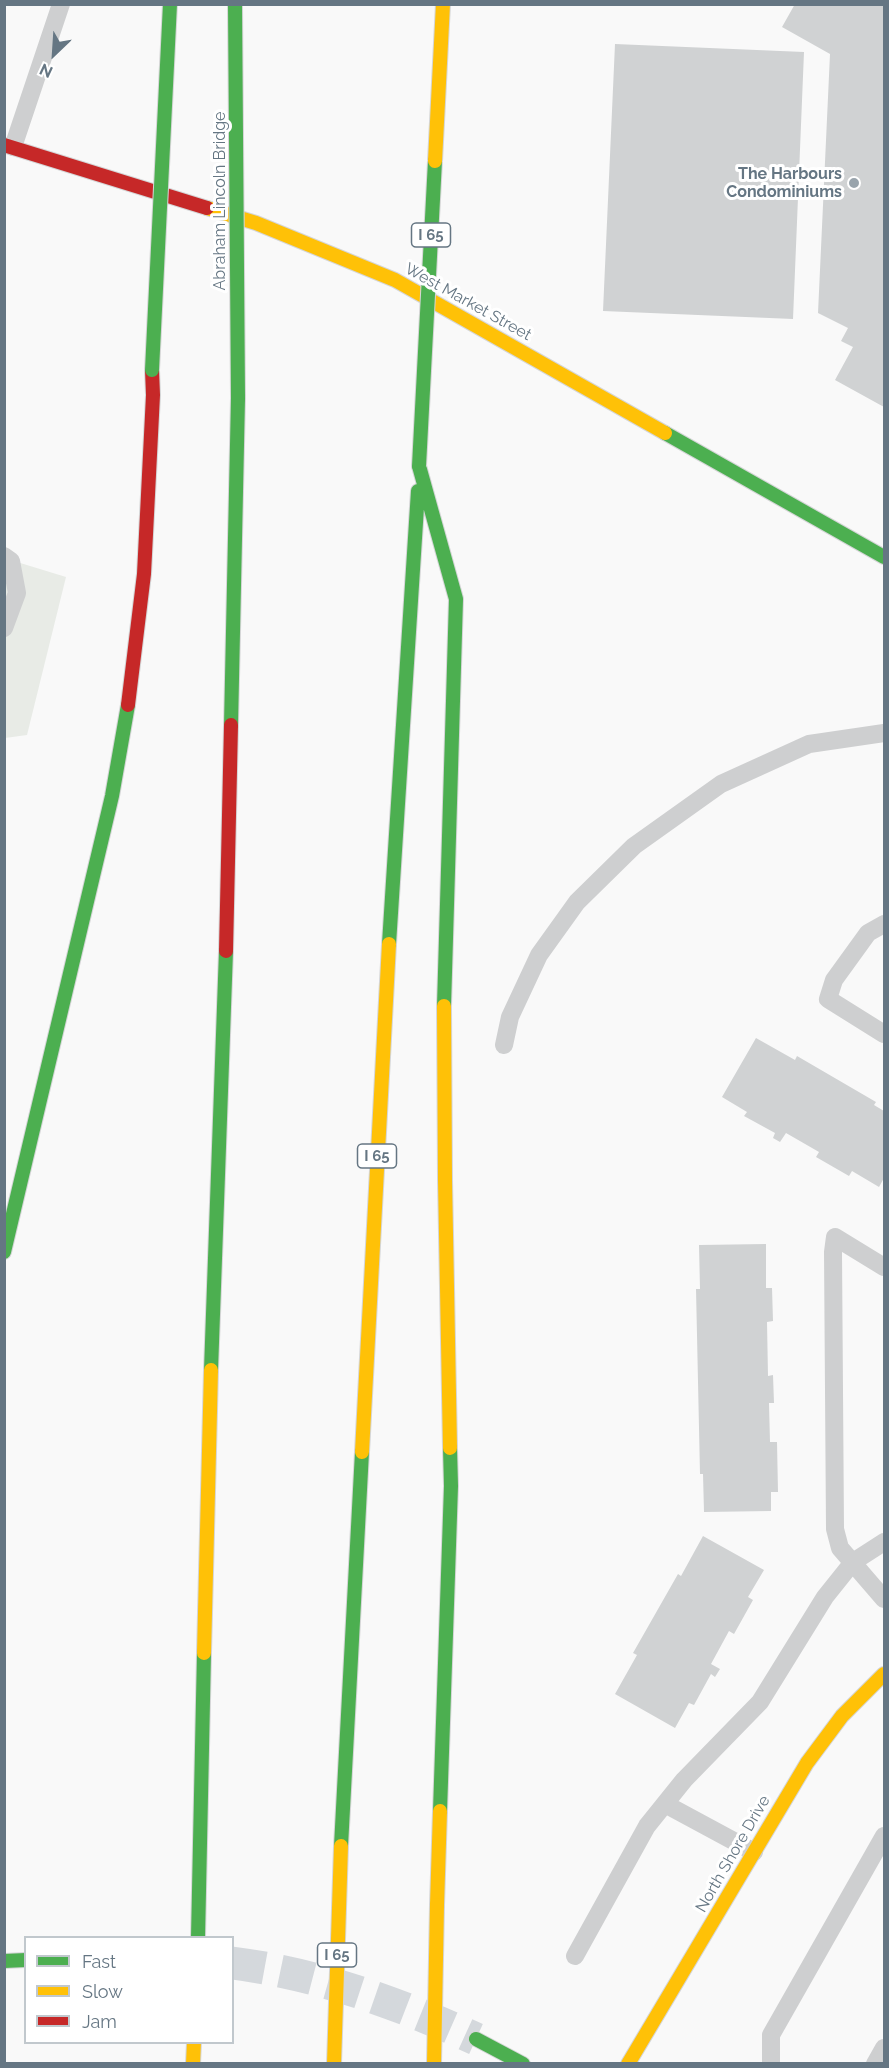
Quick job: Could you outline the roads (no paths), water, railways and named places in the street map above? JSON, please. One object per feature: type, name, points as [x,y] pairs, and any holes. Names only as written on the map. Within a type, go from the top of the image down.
[{"type":"main road","points":[[4,1252],[112,796],[132,686],[144,574],[170,4]]},
{"type":"main road","name":"Abraham Lincoln Bridge","points":[[198,1936],[211,1356],[225,1001],[238,398],[235,4]]},
{"type":"main road","name":"I 65","points":[[334,2064],[340,1846],[388,960],[419,466],[443,4]]},
{"type":"main road","name":"West Market Street","points":[[9,146],[256,223],[395,280],[885,557]]},
{"type":"main road","points":[[419,466],[456,599],[444,964],[445,1180],[451,1486],[434,2064]]},
{"type":"main road","name":"North Shore Drive","points":[[628,2064],[795,1780],[820,1743],[848,1709],[885,1674]]},
{"type":"main road","points":[[4,1961],[24,1960]]},
{"type":"main road","points":[[476,2039],[523,2064]]},
{"type":"main road","points":[[193,2063],[194,2044]]},
{"type":"lane","points":[[9,146],[61,4]]},
{"type":"lane","points":[[4,556],[11,561],[17,593],[4,628]]},
{"type":"lane","points":[[504,1045],[510,1017],[539,955],[577,902],[634,846],[721,784],[809,744],[885,733]]},
{"type":"lane","points":[[885,924],[868,933],[834,980],[828,999],[885,1034]]},
{"type":"lane","points":[[885,1267],[835,1237],[832,1252],[835,1529],[840,1548],[885,1599]]},
{"type":"lane","points":[[575,1956],[647,1826],[684,1780],[760,1702],[825,1598],[853,1562],[885,1542]]},
{"type":"lane","points":[[665,1804],[754,1852]]},
{"type":"lane","points":[[771,2064],[771,2035],[885,1836]]},
{"type":"lane","points":[[875,2064],[885,2048]]},
{"type":"tunnel","points":[[234,1963],[326,1982],[417,2013],[476,2039]]},
{"type":"place","name":"The Harbours Condominiums","points":[[854,183]]}]
